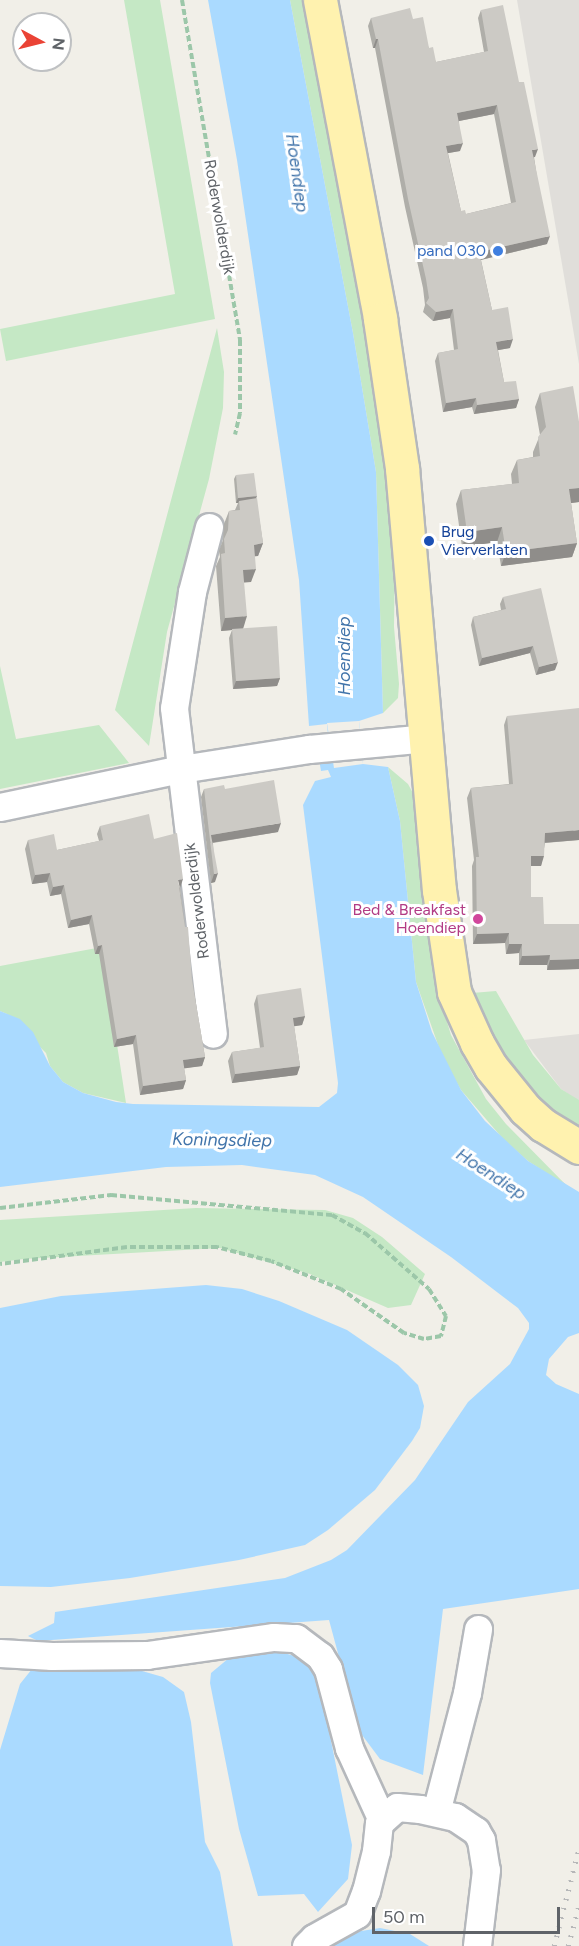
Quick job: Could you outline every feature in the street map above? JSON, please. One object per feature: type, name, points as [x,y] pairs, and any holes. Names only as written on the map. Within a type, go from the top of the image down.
[{"type":"main road","points":[[320,0],[380,319],[399,445],[439,890],[454,992],[477,1043],[502,1081],[525,1109],[543,1125],[579,1147]]},
{"type":"street","name":"Roderwolderdijk","points":[[209,527],[192,592],[174,708],[213,1034]]},
{"type":"street","points":[[0,807],[181,770],[309,749],[427,738]]},
{"type":"street","points":[[436,1812],[467,1693],[478,1629]]},
{"type":"street","points":[[0,1653],[52,1656],[147,1655],[249,1640],[296,1638],[320,1656],[328,1669],[349,1748],[382,1820]]},
{"type":"street","points":[[306,1946],[314,1938],[357,1914],[366,1891],[376,1851],[379,1823],[397,1807],[455,1817],[476,1831],[481,1840],[486,1870],[477,1946]]},
{"type":"path","name":"Roderwolderdijk","points":[[182,0],[240,340],[240,413],[235,434]]},
{"type":"path","points":[[0,1208],[111,1195],[332,1215],[365,1233],[429,1288],[446,1316],[441,1336],[424,1339],[404,1333],[341,1289],[271,1261],[216,1246],[127,1247],[0,1264]]},
{"type":"shaded area","points":[[517,0],[579,0],[579,364]]},
{"type":"shaded area","points":[[579,1034],[579,1101],[561,1089],[524,1040]]},
{"type":"green space","points":[[124,0],[160,0],[215,319],[6,361],[0,329],[175,294]]},
{"type":"green space","points":[[290,0],[306,0],[370,327],[395,554],[394,627],[398,698],[383,713],[376,472],[353,333]]},
{"type":"green space","points":[[217,328],[224,372],[223,408],[209,479],[167,632],[149,746],[115,710]]},
{"type":"green space","points":[[0,666],[16,739],[99,725],[129,763],[0,789]]},
{"type":"green space","points":[[388,767],[408,784],[414,795],[440,999],[451,1035],[486,1099],[506,1124],[569,1188],[528,1161],[504,1140],[461,1090],[443,1059],[416,982],[400,821]]},
{"type":"green space","points":[[102,947],[126,1103],[83,1093],[63,1082],[50,1066],[46,1053],[7,1014],[0,1011],[0,966]]},
{"type":"green space","points":[[496,991],[533,1055],[561,1089],[579,1100],[579,1138],[570,1136],[501,1060],[472,993]]},
{"type":"green space","points":[[196,1208],[325,1210],[353,1218],[382,1237],[425,1274],[411,1305],[388,1308],[310,1274],[220,1248],[0,1262],[0,1220]]},
{"type":"water","points":[[208,0],[290,0],[353,333],[376,472],[383,713],[359,721],[363,764],[388,767],[400,821],[416,982],[432,1032],[461,1090],[485,1121],[528,1161],[579,1192],[579,1333],[568,1337],[549,1359],[546,1375],[556,1384],[579,1394],[579,1589],[443,1609],[423,1775],[380,1759],[359,1731],[329,1620],[38,1641],[28,1636],[54,1623],[55,1612],[285,1578],[331,1560],[347,1550],[415,1480],[468,1402],[510,1364],[529,1329],[529,1323],[518,1308],[451,1257],[363,1197],[315,1175],[242,1165],[166,1167],[0,1187],[0,1011],[20,1019],[33,1032],[50,1066],[63,1082],[83,1093],[116,1102],[319,1107],[337,1093],[338,1083],[303,805],[315,781],[331,777],[328,770],[321,771],[319,759],[330,758],[327,724],[309,726],[299,580],[237,160]]},
{"type":"water","points":[[206,1285],[242,1289],[279,1301],[347,1330],[398,1365],[418,1385],[424,1406],[420,1428],[412,1441],[375,1490],[328,1530],[305,1545],[239,1560],[130,1578],[51,1587],[0,1586],[0,1308],[61,1296]]},
{"type":"water","points":[[273,1650],[302,1658],[319,1681],[352,1845],[348,1879],[318,1912],[304,1894],[258,1896],[239,1829],[210,1683],[211,1673],[229,1658],[241,1653]]},
{"type":"water","points":[[41,1666],[50,1671],[142,1671],[163,1677],[184,1692],[191,1722],[205,1842],[220,1872],[233,1946],[0,1946],[0,1750],[20,1684],[32,1669]]},
{"type":"water","points":[[380,1928],[410,1934],[429,1946],[326,1946],[349,1933]]},
{"type":"pier","points":[[359,721],[363,764],[334,768],[327,723]]},
{"type":"building","points":[[503,5],[519,82],[524,82],[538,149],[532,150],[550,236],[479,252],[492,310],[508,307],[513,339],[496,342],[504,382],[516,381],[519,399],[477,405],[476,398],[446,403],[438,353],[458,349],[453,309],[436,312],[426,303],[429,298],[426,279],[408,199],[378,39],[376,39],[371,18],[410,8],[413,19],[423,17],[429,48],[433,47],[436,62],[488,51],[481,10]],"holes":[[[497,105],[516,202],[466,214],[465,210],[461,211],[446,146],[463,143],[457,113]]]},
{"type":"building","points":[[573,386],[579,422],[579,488],[569,489],[577,543],[506,552],[502,527],[467,532],[461,490],[519,483],[517,460],[540,456],[538,437],[546,427],[540,393]]},
{"type":"building","points":[[254,473],[257,496],[238,498],[236,475]]},
{"type":"building","points":[[257,498],[263,543],[254,545],[256,569],[243,570],[247,616],[225,618],[221,554],[225,553],[224,539],[228,530],[229,511],[240,510],[239,501]]},
{"type":"building","points":[[541,588],[558,662],[539,667],[533,646],[482,658],[473,617],[506,609],[503,597]]},
{"type":"building","points":[[277,626],[280,678],[236,681],[232,629]]},
{"type":"building","points":[[579,708],[579,830],[545,833],[544,856],[531,856],[531,897],[543,897],[544,924],[579,924],[579,959],[550,960],[550,955],[522,956],[522,944],[509,944],[509,933],[477,934],[476,857],[479,857],[471,788],[513,784],[507,716]]},
{"type":"building","points":[[274,780],[281,823],[211,835],[218,873],[214,874],[204,789],[224,785],[225,789]]},
{"type":"building","points":[[149,814],[154,839],[177,833],[183,879],[178,880],[185,927],[188,927],[192,980],[205,1057],[183,1060],[186,1080],[143,1086],[136,1035],[117,1039],[102,945],[98,946],[92,915],[71,920],[64,885],[53,887],[50,873],[35,875],[28,840],[54,834],[57,850],[103,840],[100,826]]},
{"type":"building","points":[[301,988],[305,1016],[293,1018],[300,1066],[235,1074],[232,1052],[264,1047],[257,995]]},
{"type":"railway","points":[[554,1946],[579,1848]]},
{"type":"railway","points":[[568,1946],[579,1905]]},
{"type":"place","name":"pand 030","points":[[498,251]]},
{"type":"place","name":"Brug Vierverlaten","points":[[429,541]]},
{"type":"place","name":"Bed & Breakfast Hoendiep","points":[[478,919]]},
{"type":"water label","name":"Hoendiep","points":[[297,173]]},
{"type":"water label","name":"Hoendiep","points":[[344,656]]},
{"type":"water label","name":"Koningsdiep","points":[[222,1140]]},
{"type":"water label","name":"Hoendiep","points":[[491,1174]]}]
